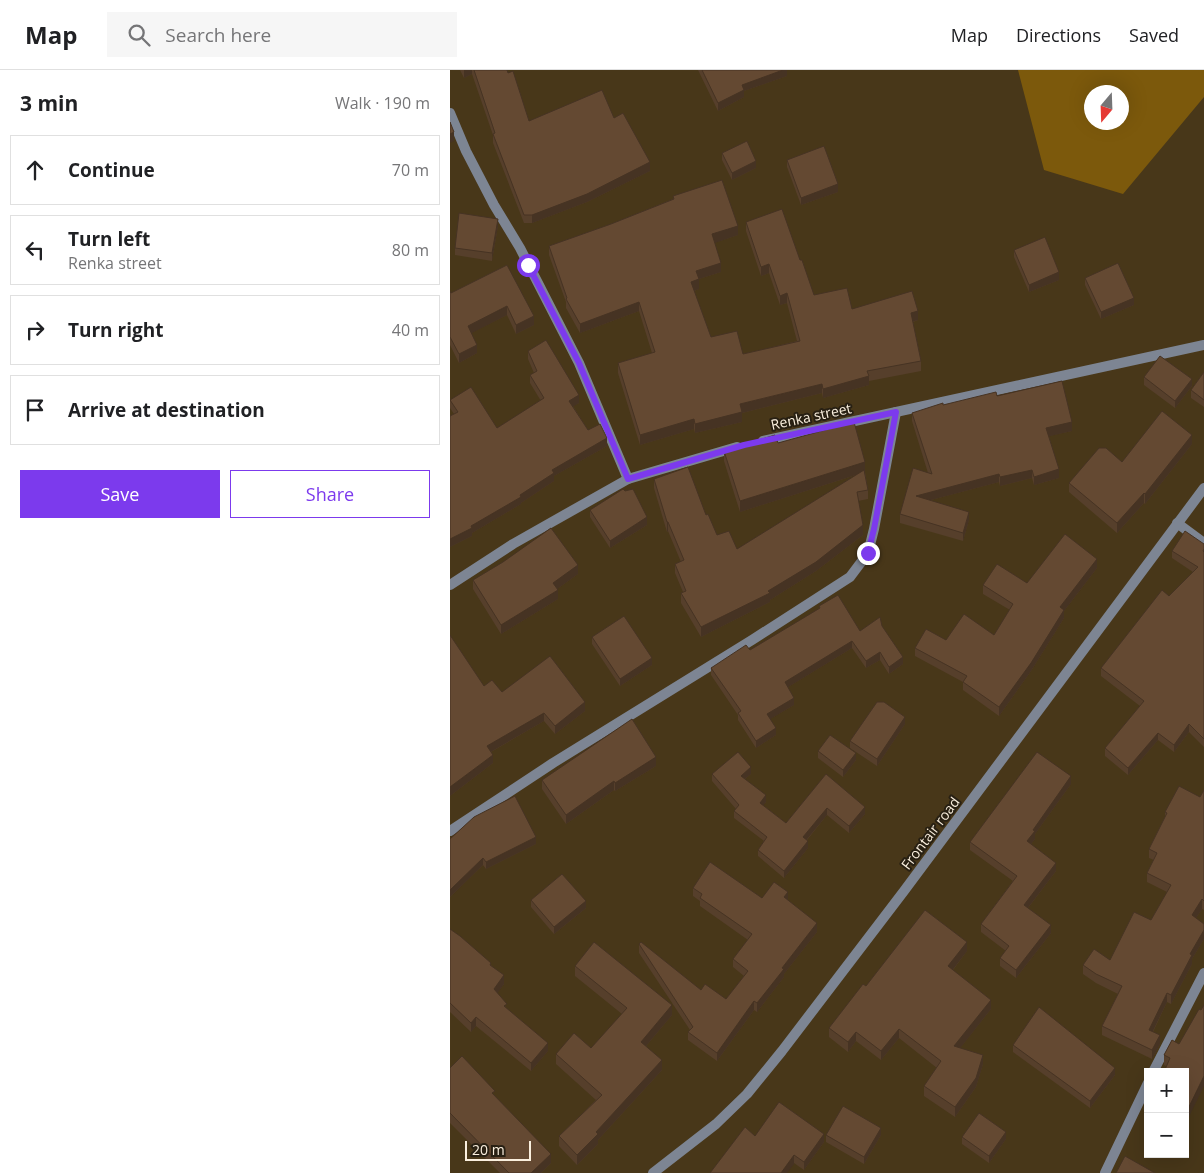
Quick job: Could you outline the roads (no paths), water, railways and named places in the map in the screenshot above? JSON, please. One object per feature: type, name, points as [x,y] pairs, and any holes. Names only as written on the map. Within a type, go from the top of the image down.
[{"type":"street","points":[[450,112],[466,151],[494,205],[520,248],[579,363],[628,479]]},
{"type":"street","name":"Renka street","points":[[450,585],[513,544],[628,479],[749,444],[1204,345]]},
{"type":"street","points":[[450,831],[553,763],[752,640],[850,576],[868,553],[896,412]]},
{"type":"street","name":"Frontair road","points":[[653,1173],[716,1124],[747,1094],[782,1051],[904,891],[1204,488]]},
{"type":"street","points":[[1177,523],[1204,543]]},
{"type":"street","points":[[1156,1068],[1204,972]]},
{"type":"street","points":[[1105,1173],[1144,1091]]}]
